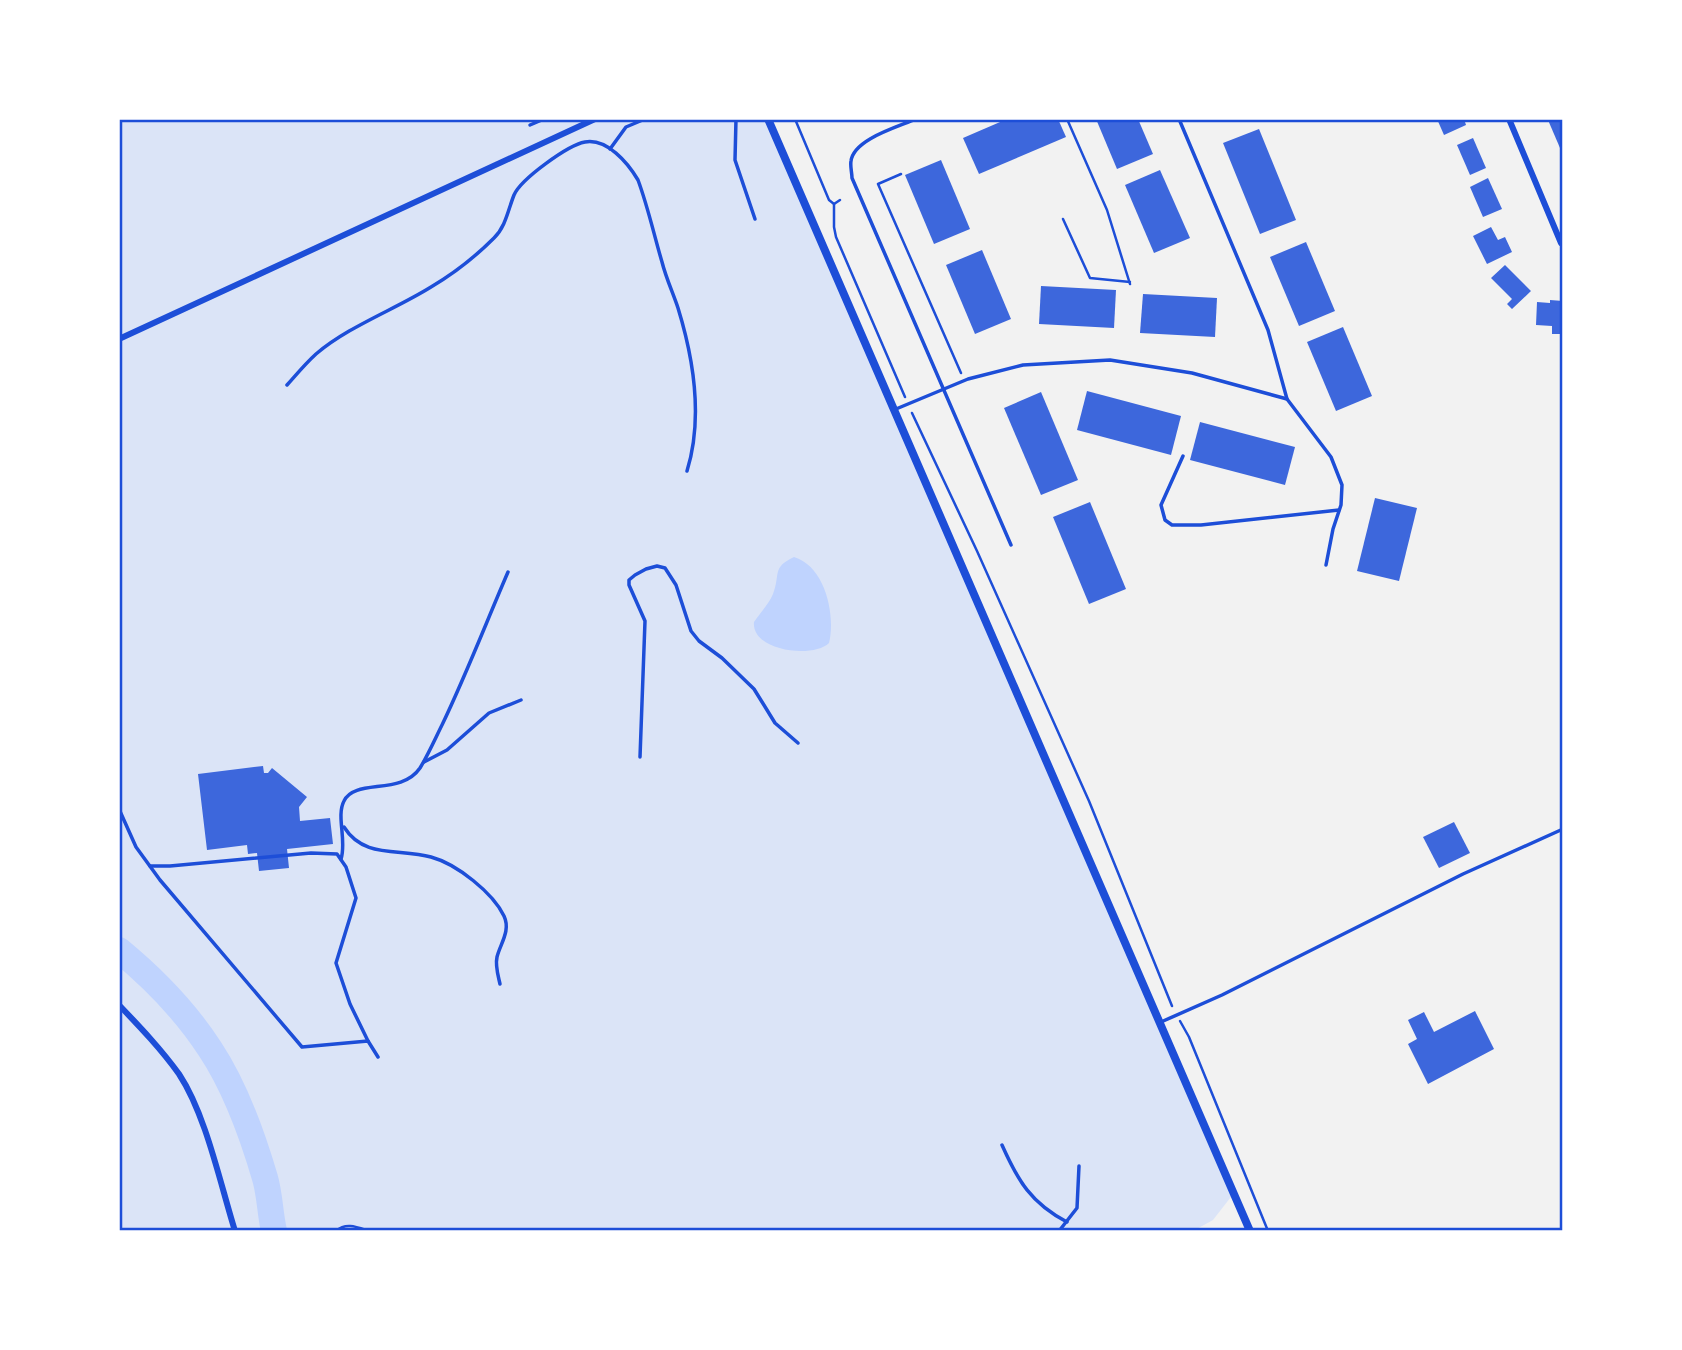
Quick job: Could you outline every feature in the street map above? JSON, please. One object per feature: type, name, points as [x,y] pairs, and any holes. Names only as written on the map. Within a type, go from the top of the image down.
[{"type":"street","points":[[119,339],[595,119]]},
{"type":"street","points":[[768,119],[1250,1231]]},
{"type":"street","points":[[1509,119],[1561,243]]},
{"type":"street","points":[[119,1005],[147,1034],[180,1076],[202,1122],[235,1231]]},
{"type":"lane","points":[[530,125],[544,119]]},
{"type":"lane","points":[[610,149],[626,127],[645,119]]},
{"type":"lane","points":[[736,119],[735,160],[755,219]]},
{"type":"lane","points":[[916,119],[862,143],[854,151],[851,162],[852,178],[1010,545]]},
{"type":"lane","points":[[1179,119],[1268,330],[1287,399],[1331,457],[1342,485],[1326,565]]},
{"type":"lane","points":[[287,386],[318,353],[434,286],[496,236],[508,216],[515,194],[525,181],[582,142],[594,141],[610,149],[630,166],[638,180],[685,337],[693,382],[696,430],[687,471]]},
{"type":"lane","points":[[894,410],[965,381],[1023,365],[1110,360],[1192,373],[1287,399]]},
{"type":"lane","points":[[1183,456],[1161,505],[1165,520],[1172,525],[1201,525],[1339,510]]},
{"type":"lane","points":[[640,757],[645,621],[629,580],[657,566],[666,568],[671,574],[686,619],[699,641],[747,682],[775,723],[798,743]]},
{"type":"lane","points":[[341,859],[345,847],[344,801],[350,794],[366,788],[398,785],[410,780],[422,763],[457,693],[508,572]]},
{"type":"lane","points":[[422,763],[447,750],[489,713],[522,700]]},
{"type":"lane","points":[[119,809],[136,847],[149,866],[302,1047],[368,1041]]},
{"type":"lane","points":[[343,825],[349,835],[372,849],[430,857],[448,864],[493,898],[506,919],[504,943],[497,957],[496,969],[500,984]]},
{"type":"lane","points":[[1160,1022],[1222,995],[1463,874],[1563,829]]},
{"type":"lane","points":[[149,866],[337,853],[346,867],[356,898],[336,963],[350,1004],[378,1057]]},
{"type":"lane","points":[[1002,1145],[1017,1178],[1027,1192],[1051,1214],[1067,1222]]},
{"type":"lane","points":[[1059,1231],[1077,1208],[1079,1166]]},
{"type":"path","points":[[795,119],[834,204],[836,237],[908,404],[1089,801],[1268,1231]]},
{"type":"path","points":[[1063,219],[1090,278],[1130,283],[1107,210],[1068,119]]},
{"type":"path","points":[[901,174],[878,184],[965,381]]},
{"type":"path","points":[[834,204],[841,200]]},
{"type":"path","points":[[336,1231],[352,1225],[369,1231]]},
{"type":"shaded area","points":[[119,119],[771,119],[1234,1193],[1213,1220],[1193,1231],[119,1231]]},
{"type":"water","points":[[794,557],[814,570],[826,593],[829,606],[829,643],[810,651],[772,646],[756,632],[754,622],[771,598],[779,568]]},
{"type":"building","points":[[1007,119],[1058,119],[1066,137],[979,174],[963,138]]},
{"type":"building","points":[[1096,119],[1138,119],[1153,154],[1117,169]]},
{"type":"building","points":[[1437,119],[1464,119],[1466,125],[1444,135]]},
{"type":"building","points":[[1563,119],[1563,155],[1548,120]]},
{"type":"building","points":[[1259,129],[1296,220],[1260,234],[1223,143]]},
{"type":"building","points":[[1473,138],[1486,168],[1470,175],[1457,145]]},
{"type":"building","points":[[941,160],[970,229],[934,244],[905,175]]},
{"type":"building","points":[[1160,170],[1190,238],[1154,253],[1125,185]]},
{"type":"building","points":[[1488,178],[1502,209],[1483,217],[1470,187]]},
{"type":"building","points":[[1491,227],[1498,240],[1505,237],[1512,252],[1487,264],[1473,236]]},
{"type":"building","points":[[1306,242],[1335,311],[1299,326],[1270,257]]},
{"type":"building","points":[[982,250],[1011,319],[975,334],[946,265]]},
{"type":"building","points":[[1505,265],[1531,291],[1512,309],[1507,304],[1512,299],[1491,278]]},
{"type":"building","points":[[1041,286],[1116,290],[1114,328],[1039,324]]},
{"type":"building","points":[[1143,294],[1217,298],[1215,337],[1140,333]]},
{"type":"building","points":[[1550,300],[1563,301],[1563,334],[1552,334],[1552,326],[1536,325],[1537,302],[1550,303]]},
{"type":"building","points":[[1343,327],[1372,396],[1336,411],[1307,342]]},
{"type":"building","points":[[1087,391],[1181,416],[1171,455],[1077,430]]},
{"type":"building","points":[[1041,392],[1078,480],[1041,495],[1004,408]]},
{"type":"building","points":[[1200,422],[1295,447],[1285,485],[1190,460]]},
{"type":"building","points":[[1375,498],[1417,508],[1399,581],[1357,571]]},
{"type":"building","points":[[1090,502],[1126,589],[1089,604],[1053,517]]},
{"type":"building","points":[[263,766],[264,773],[268,773],[272,768],[307,797],[299,807],[300,821],[330,818],[333,844],[287,849],[289,868],[259,871],[257,853],[248,854],[247,845],[207,850],[198,774]]},
{"type":"building","points":[[1454,822],[1470,853],[1439,868],[1423,837]]},
{"type":"building","points":[[1475,1011],[1494,1049],[1428,1084],[1408,1044],[1417,1039],[1408,1020],[1424,1012],[1434,1032]]},
{"type":"waterway","points":[[119,950],[180,1009],[219,1063],[242,1112],[260,1162],[267,1184],[274,1231]]}]
